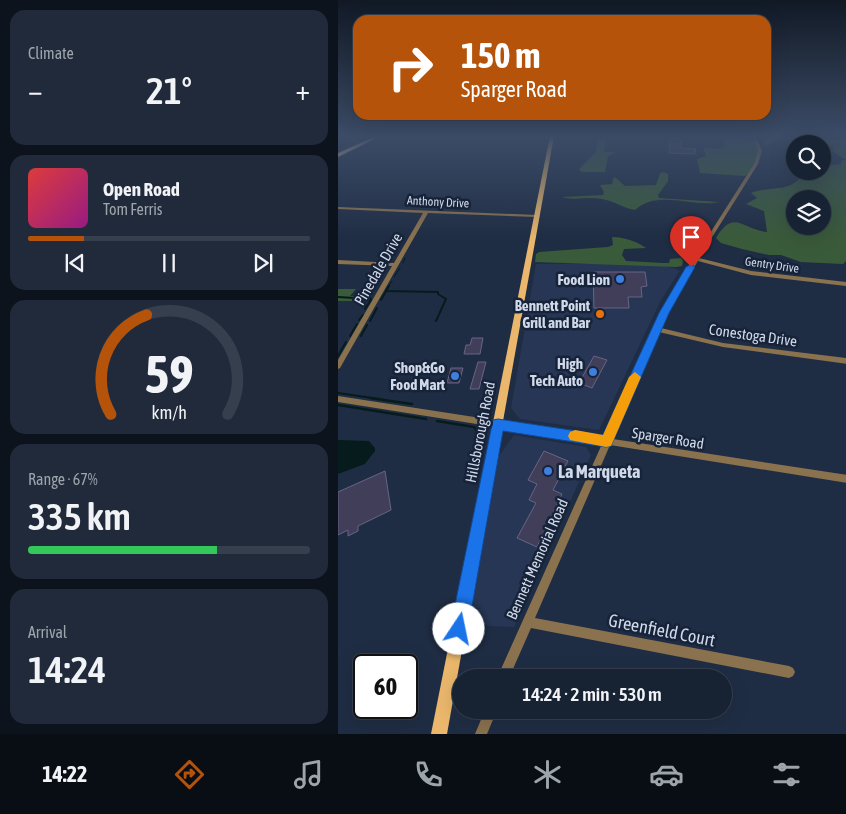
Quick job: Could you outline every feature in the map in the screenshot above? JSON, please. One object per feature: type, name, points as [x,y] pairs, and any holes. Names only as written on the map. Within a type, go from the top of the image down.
[{"type":"main road","name":"Hillsborough Road","points":[[439,734],[546,170]]},
{"type":"street","name":"Bennett Memorial Road","points":[[507,669],[656,329],[676,289],[752,170]]},
{"type":"street","name":"Anthony Drive","points":[[338,208],[537,216]]},
{"type":"street","name":"Pinedale Drive","points":[[338,366],[426,212]]},
{"type":"street","name":"Gentry Drive","points":[[696,258],[768,275],[846,284]]},
{"type":"street","points":[[338,262],[395,265]]},
{"type":"street","name":"Conestoga Drive","points":[[656,329],[723,345],[846,361]]},
{"type":"street","name":"Sparger Road","points":[[338,399],[846,480]]},
{"type":"street","name":"Greenfield Court","points":[[527,622],[789,672]]},
{"type":"street","points":[[481,734],[487,719]]},
{"type":"shaded area","points":[[536,264],[658,264],[680,270],[660,302],[599,430],[520,419],[511,408]]},
{"type":"shaded area","points":[[514,435],[586,447],[591,455],[514,627],[469,625],[499,456]]},
{"type":"shaded area","points":[[338,440],[369,441],[375,448],[375,451],[365,464],[338,474]]},
{"type":"green space","points":[[579,170],[605,170],[605,172],[582,172]]},
{"type":"green space","points":[[699,170],[751,170],[745,176],[700,173]]},
{"type":"green space","points":[[831,170],[846,170],[846,261],[843,264],[801,262],[781,255],[769,255],[742,249],[721,243],[716,238],[722,229],[734,222],[767,232],[764,211],[746,204],[757,198],[751,193],[779,188],[798,180],[831,180]]},
{"type":"green space","points":[[660,173],[668,174],[668,181],[658,195],[659,198],[719,202],[654,201],[644,204],[635,210],[602,199],[571,199],[562,197],[603,195],[604,192],[600,185],[612,184],[615,177],[625,186],[656,185]]},
{"type":"green space","points":[[612,237],[630,240],[646,248],[624,249],[622,255],[626,261],[669,263],[670,259],[681,258],[683,261],[682,266],[535,262],[536,254],[539,252],[608,247],[613,245]]},
{"type":"green space","points":[[338,289],[356,289],[350,296],[368,297],[367,301],[338,301]]},
{"type":"building","name":"Food Lion","points":[[593,272],[645,272],[647,286],[641,287],[642,297],[628,297],[629,308],[594,308]]},
{"type":"building","points":[[472,338],[483,338],[480,354],[464,354],[466,345],[470,345]]},
{"type":"building","name":"High Tech Auto","points":[[594,356],[607,360],[592,388],[579,383]]},
{"type":"building","points":[[478,362],[486,362],[479,389],[470,389]]},
{"type":"building","name":"Shop&Go Food Mart","points":[[451,368],[463,368],[459,383],[447,383]]},
{"type":"building","points":[[544,451],[568,461],[553,490],[562,494],[537,547],[517,538],[536,503],[529,500],[537,484],[528,480]]},
{"type":"building","points":[[385,471],[391,510],[358,526],[358,531],[348,536],[348,530],[338,535],[338,492]]},
{"type":"waterway","points":[[403,263],[405,258]]},
{"type":"waterway","points":[[394,277],[400,268]]},
{"type":"waterway","points":[[388,287],[392,281]]},
{"type":"waterway","points":[[381,300],[389,286]]},
{"type":"waterway","points":[[387,291],[438,292],[438,294],[446,299],[436,321]]},
{"type":"waterway","points":[[338,297],[371,299]]},
{"type":"waterway","points":[[365,309],[371,300],[369,299]]},
{"type":"waterway","points":[[370,321],[377,308]]},
{"type":"waterway","points":[[359,320],[363,315]]},
{"type":"waterway","points":[[350,336],[357,324]]},
{"type":"waterway","points":[[361,336],[367,325]]},
{"type":"waterway","points":[[338,356],[346,342]]},
{"type":"waterway","points":[[338,393],[379,399]]},
{"type":"waterway","points":[[370,398],[412,404]]},
{"type":"waterway","points":[[338,405],[426,419]]},
{"type":"waterway","points":[[437,421],[474,427],[482,438]]},
{"type":"slow traffic","points":[[575,436],[606,441],[635,377]]},
{"type":"place","name":"Food Lion","points":[[620,279]]},
{"type":"place","name":"Bennett Point Grill and Bar","points":[[600,314]]},
{"type":"place","name":"High Tech Auto","points":[[593,372]]},
{"type":"place","name":"Shop&Go Food Mart","points":[[455,376]]},
{"type":"place","name":"La Marqueta","points":[[548,471]]},
{"type":"route","points":[[459,629],[498,424],[606,441],[664,313],[676,289],[691,267]]}]
